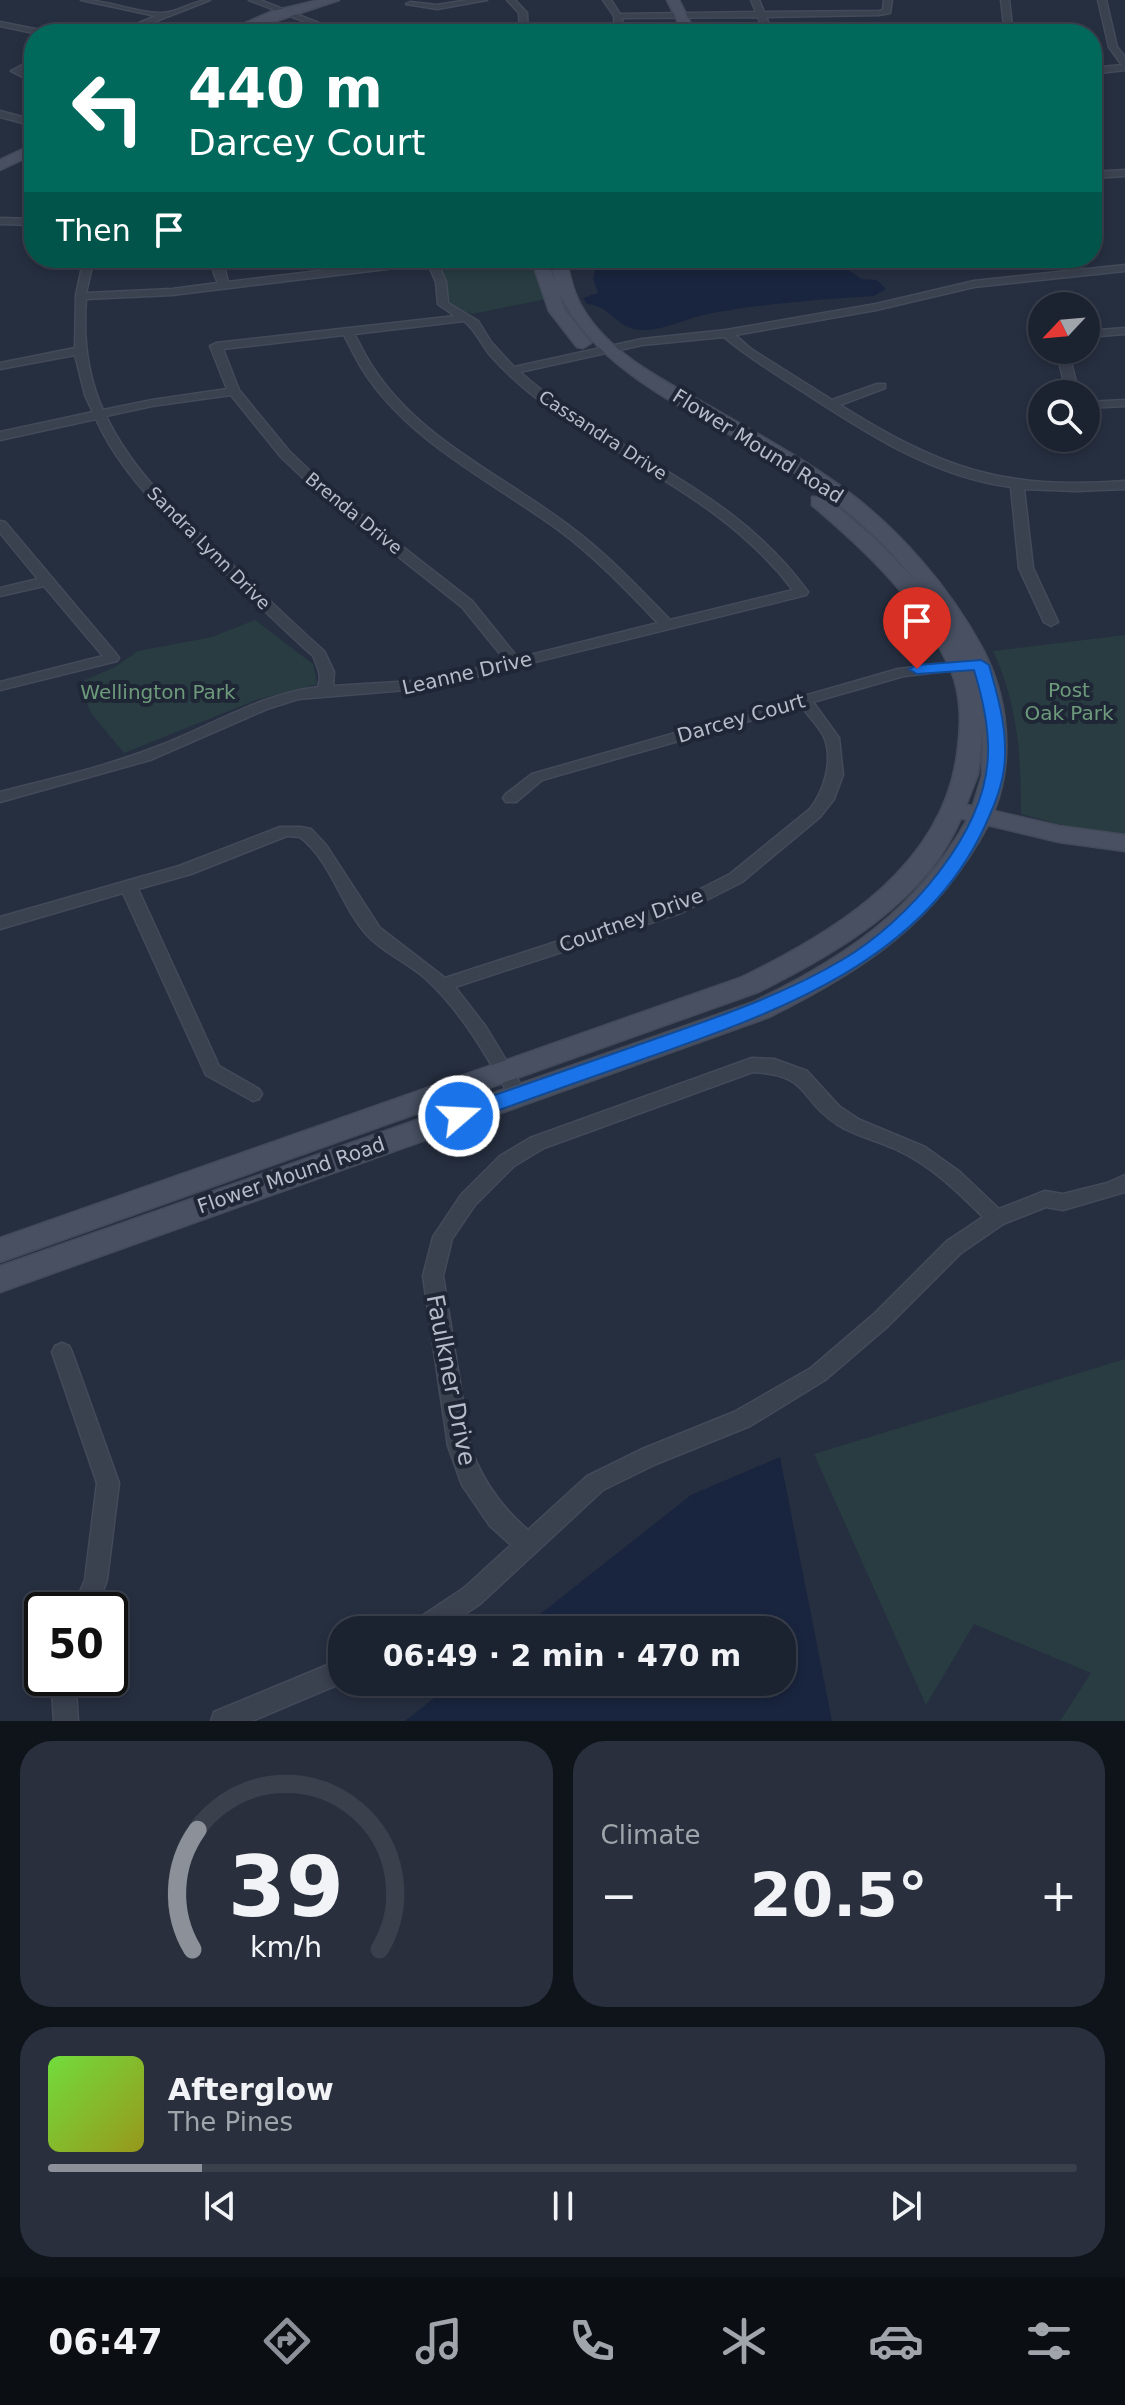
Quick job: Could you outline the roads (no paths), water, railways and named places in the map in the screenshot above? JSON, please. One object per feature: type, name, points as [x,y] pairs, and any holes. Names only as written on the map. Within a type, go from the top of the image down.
[{"type":"main road","points":[[239,24],[308,0]]},
{"type":"main road","points":[[249,24],[278,11],[333,0]]},
{"type":"main road","points":[[673,0],[688,11]]},
{"type":"main road","points":[[0,166],[24,153]]},
{"type":"main road","points":[[0,176],[24,164]]},
{"type":"main road","name":"Flower Mound Road","points":[[0,1279],[511,1083],[749,985],[818,951],[896,890],[940,840],[967,774],[973,713],[970,665],[956,619],[886,536],[842,497],[605,354],[557,311],[542,268]]},
{"type":"main road","name":"Flower Mound Road","points":[[561,268],[567,293],[605,354]]},
{"type":"main road","name":"Flower Mound Road","points":[[0,1250],[511,1083],[760,1010],[851,964],[920,907],[965,849],[991,795],[997,753],[990,697],[970,665]]},
{"type":"main road","points":[[952,810],[1059,834],[1125,843]]},
{"type":"street","points":[[85,0],[163,15]]},
{"type":"street","points":[[141,24],[206,0]]},
{"type":"street","points":[[244,0],[315,24]]},
{"type":"street","points":[[253,0],[278,11]]},
{"type":"street","points":[[410,4],[437,7],[483,0]]},
{"type":"street","points":[[511,0],[523,13],[524,24]]},
{"type":"street","points":[[607,0],[618,16],[618,24]]},
{"type":"street","points":[[755,0],[766,24]]},
{"type":"street","points":[[1005,0],[1008,24]]},
{"type":"street","points":[[1102,0],[1114,51],[1125,65],[1102,69]]},
{"type":"street","points":[[618,16],[688,11],[874,13],[888,4]]},
{"type":"street","points":[[2,25],[24,29]]},
{"type":"street","points":[[1110,25],[1125,25]]},
{"type":"street","points":[[1,115],[24,121]]},
{"type":"street","points":[[1102,173],[1125,173]]},
{"type":"street","points":[[0,221],[24,222]]},
{"type":"street","name":"Sandra Lynn Drive","points":[[87,268],[81,296],[77,351],[97,416],[111,441],[179,522],[319,654],[327,668],[328,683],[323,691]]},
{"type":"street","points":[[220,268],[225,286]]},
{"type":"street","points":[[81,296],[225,286],[377,268]]},
{"type":"street","name":"Cassandra Drive","points":[[435,268],[441,282],[443,304],[474,323],[514,375],[566,414],[697,495],[766,550],[801,592]]},
{"type":"street","points":[[514,375],[694,337],[894,304],[974,284],[1125,268]]},
{"type":"street","points":[[463,318],[347,330],[370,372],[408,416],[431,436],[598,555],[667,625]]},
{"type":"street","name":"Brenda Drive","points":[[347,330],[216,346],[234,391],[285,454],[327,494],[467,604],[515,663]]},
{"type":"street","points":[[1100,333],[1125,331]]},
{"type":"street","points":[[726,333],[747,351],[832,404],[934,462],[1017,484],[1070,487],[1125,485]]},
{"type":"street","points":[[0,366],[77,351]]},
{"type":"street","points":[[832,404],[881,386]]},
{"type":"street","points":[[0,436],[234,391]]},
{"type":"street","points":[[1100,404],[1125,403]]},
{"type":"street","points":[[1017,484],[1026,568],[1051,622]]},
{"type":"street","points":[[0,525],[112,658],[0,686]]},
{"type":"street","points":[[0,592],[46,581]]},
{"type":"street","name":"Leanne Drive","points":[[0,797],[164,750],[261,705],[323,691],[396,690],[801,592]]},
{"type":"street","name":"Darcey Court","points":[[511,798],[537,777],[803,699],[903,672],[970,665]]},
{"type":"street","name":"Courtney Drive","points":[[442,985],[675,909],[736,878],[815,813],[826,799],[835,775],[832,738],[803,699]]},
{"type":"street","points":[[0,923],[129,888],[234,854],[286,831],[304,832],[316,841],[357,912],[374,932],[442,985],[478,1030],[511,1083]]},
{"type":"street","points":[[129,888],[212,1070],[253,1094]]},
{"type":"street","name":"Faulkner Drive","points":[[528,1545],[498,1519],[470,1478],[459,1446],[434,1303],[433,1276],[443,1237],[468,1200],[507,1161],[537,1143],[752,1065],[782,1065],[805,1077],[845,1121],[903,1144],[950,1171],[996,1218]]},
{"type":"street","points":[[442,1616],[472,1596],[595,1483],[648,1457],[742,1419],[818,1374],[881,1320],[954,1247],[996,1218],[1045,1199],[1063,1202],[1112,1190],[1125,1183]]},
{"type":"street","points":[[62,1352],[108,1483],[96,1580],[91,1592]]},
{"type":"street","points":[[223,1721],[328,1677]]},
{"type":"street","points":[[64,1696],[66,1721]]},
{"type":"water","points":[[596,268],[845,268],[862,279],[877,280],[886,289],[874,296],[727,310],[666,327],[640,330],[625,326],[602,308],[587,304],[583,298],[598,293],[593,278]]},
{"type":"water","points":[[780,1457],[832,1721],[405,1721],[436,1696],[796,1696],[796,1616],[538,1616],[691,1495]]},
{"type":"park label","name":"Wellington Park","points":[[158,692]]},
{"type":"park label","name":"Post Oak Park","points":[[1069,702]]}]
